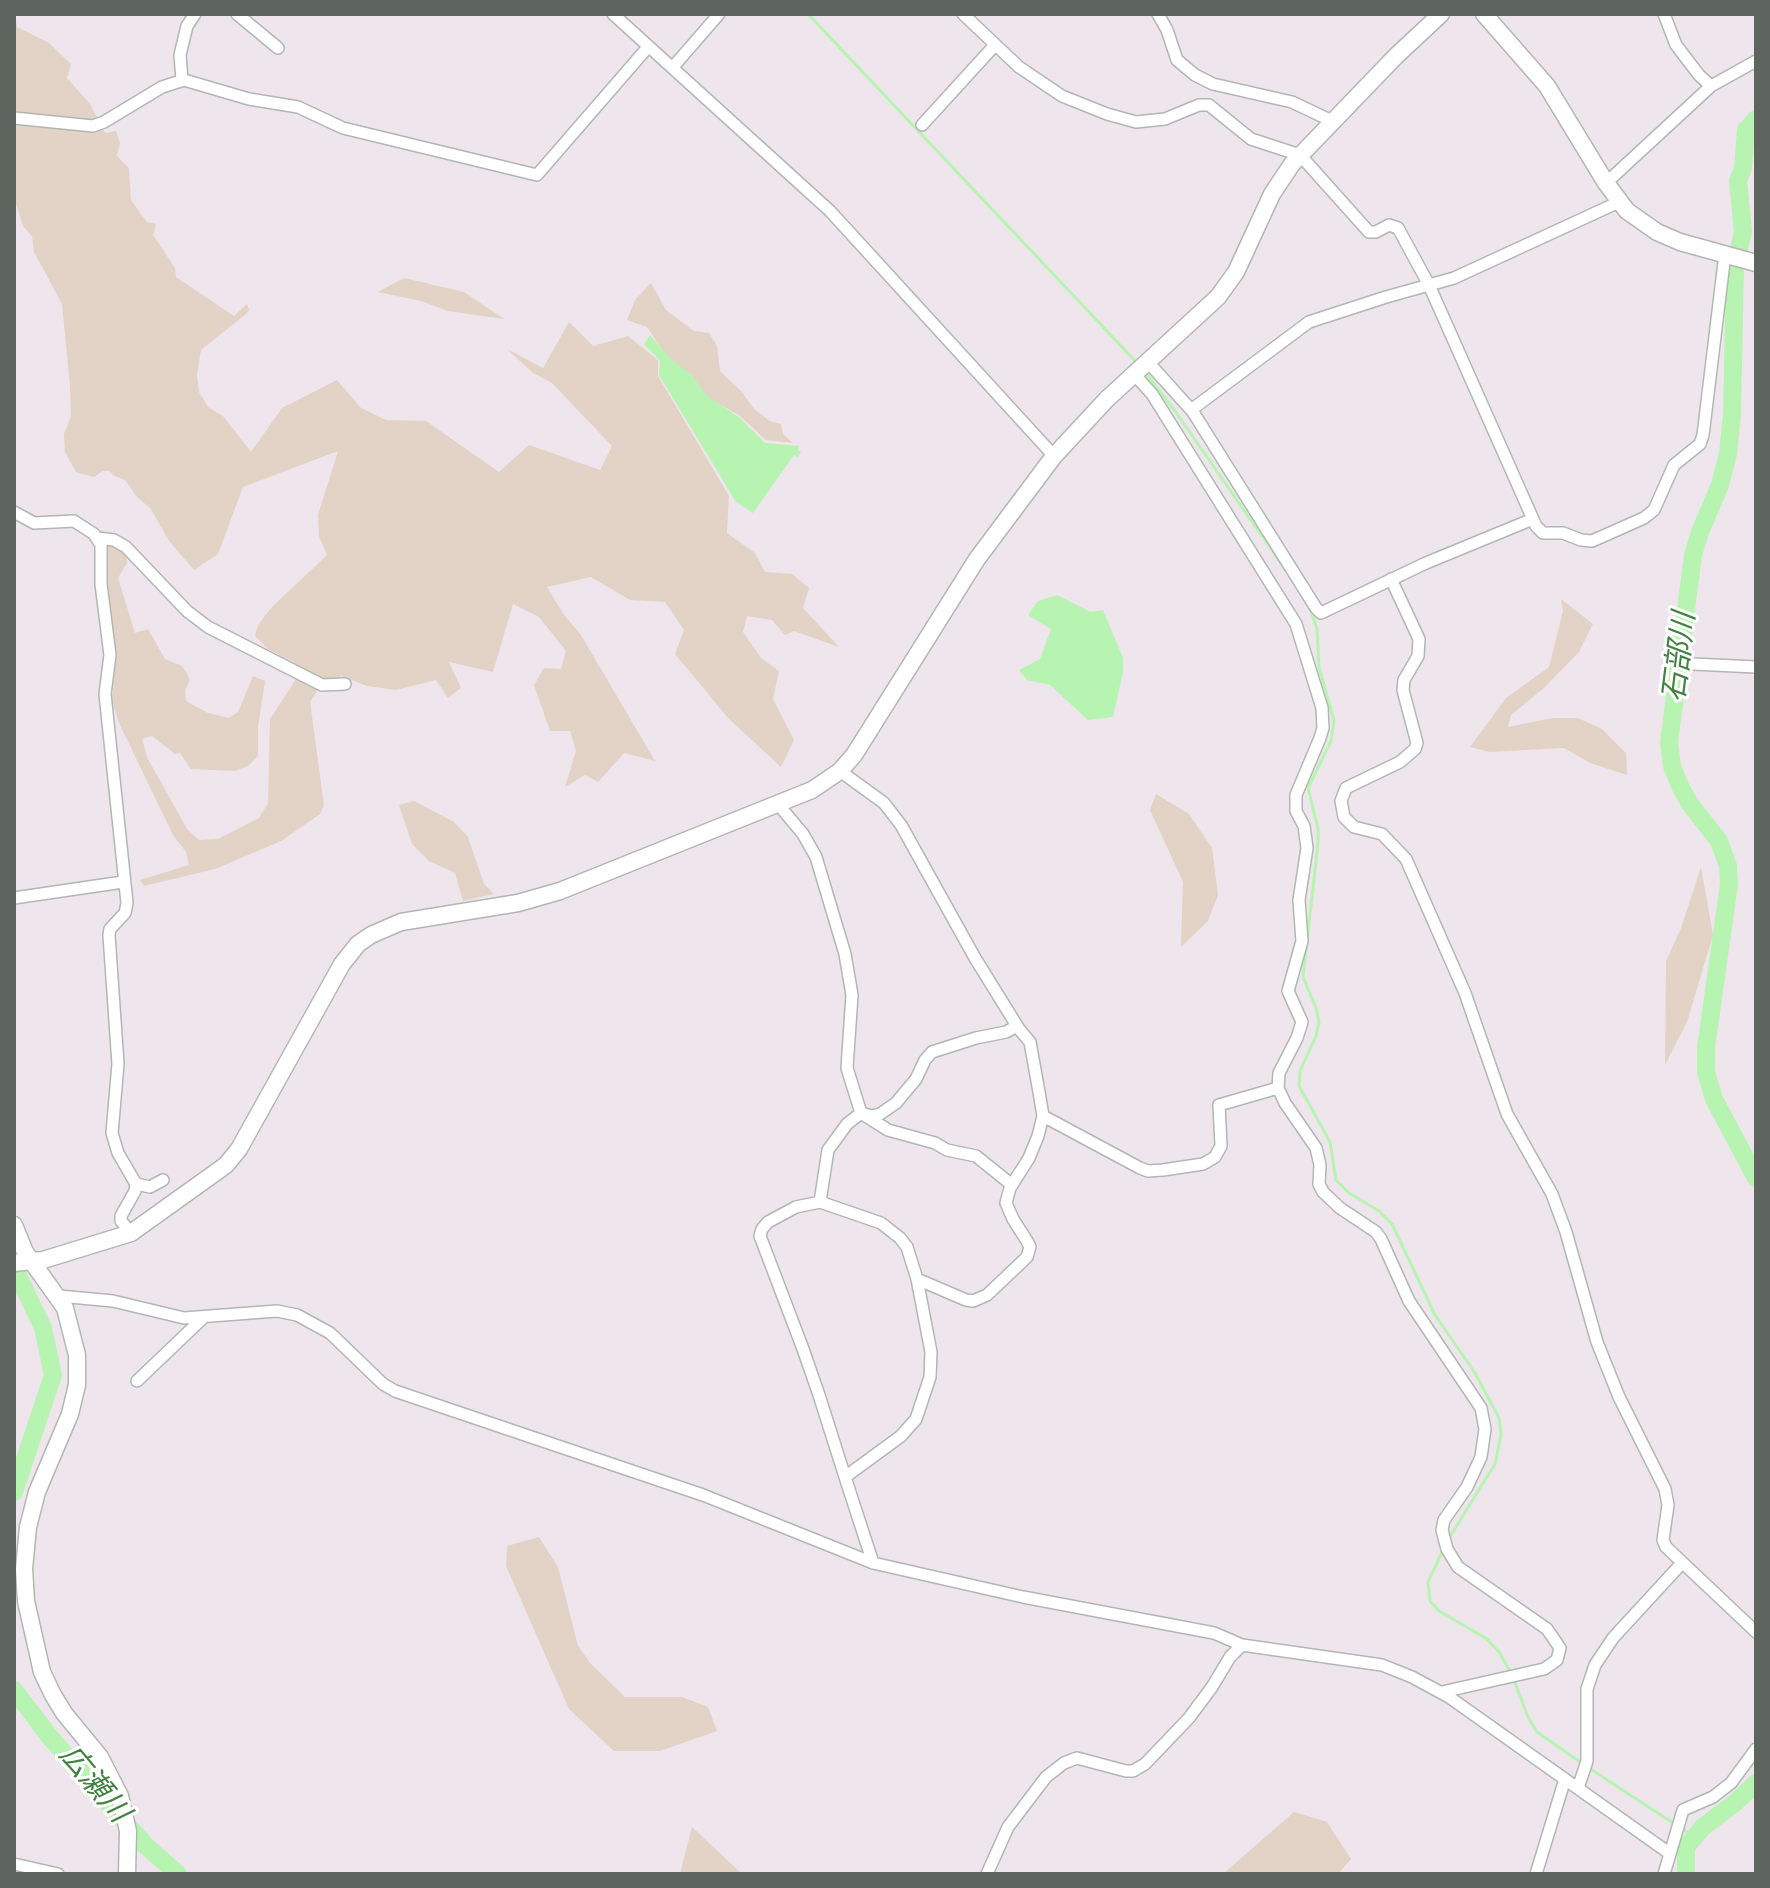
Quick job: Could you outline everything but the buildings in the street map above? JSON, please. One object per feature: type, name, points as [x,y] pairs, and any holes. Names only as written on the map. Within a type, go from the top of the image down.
[{"type":"street","points":[[237,14],[278,48]]},
{"type":"street","points":[[613,14],[830,211],[1054,456]]},
{"type":"street","points":[[673,67],[719,14]]},
{"type":"street","points":[[963,14],[995,45],[1049,88],[1107,114],[1136,122],[1165,119],[1204,104],[1251,139],[1300,155],[1366,229],[1373,233],[1389,225],[1398,228],[1429,285],[1533,519],[1543,533],[1563,533],[1592,541],[1644,518],[1654,510],[1674,465],[1700,444],[1725,254]]},
{"type":"street","points":[[1158,14],[1177,60],[1195,75],[1213,84],[1292,102],[1332,121]]},
{"type":"street","points":[[14,1263],[33,1262],[131,1233],[184,1192],[219,1171],[233,1158],[342,964],[350,952],[371,935],[411,920],[518,903],[560,891],[812,790],[840,771],[854,755],[977,559],[1054,456],[1099,407],[1203,313],[1228,284],[1272,194],[1300,155],[1441,14]]},
{"type":"street","points":[[1484,14],[1547,86],[1606,183],[1619,202],[1638,220],[1680,242],[1756,263]]},
{"type":"street","points":[[1664,14],[1676,45],[1711,86]]},
{"type":"street","points":[[182,80],[180,55],[189,16]]},
{"type":"street","points":[[922,125],[995,45]]},
{"type":"street","points":[[14,118],[98,125],[162,87],[182,80],[249,99],[298,107],[343,128],[537,175],[648,47]]},
{"type":"street","points":[[1606,183],[1711,86],[1756,61]]},
{"type":"street","points":[[1191,410],[1309,322],[1454,278],[1619,202]]},
{"type":"street","points":[[1148,362],[1191,410],[1319,611],[1326,613],[1391,579],[1533,519]]},
{"type":"street","points":[[1134,374],[1152,394],[1296,624],[1322,708],[1323,728],[1296,795],[1296,811],[1304,826],[1307,848],[1299,900],[1302,941],[1288,991],[1302,1022],[1279,1073],[1278,1088],[1316,1148],[1320,1165],[1319,1184],[1323,1192],[1340,1208],[1376,1232],[1409,1301],[1481,1408],[1485,1429],[1481,1457],[1467,1487],[1444,1520],[1442,1530],[1447,1549],[1458,1567],[1547,1629],[1560,1648],[1557,1660],[1544,1669],[1442,1692]]},
{"type":"street","points":[[14,512],[34,523],[74,521],[98,538],[114,540],[126,547],[176,601],[208,627],[322,685],[345,684]]},
{"type":"street","points":[[98,538],[110,655],[105,694],[126,909],[110,929],[109,935],[118,1064],[112,1133],[121,1160],[136,1184],[121,1216],[121,1221],[131,1233]]},
{"type":"street","points":[[1391,579],[1419,639],[1418,656],[1404,680],[1403,690],[1417,743],[1415,749],[1400,762],[1346,788],[1341,801],[1344,817],[1354,827],[1382,834],[1406,859],[1465,993],[1507,1114],[1552,1194],[1597,1342],[1619,1397],[1667,1497],[1663,1540],[1671,1554],[1756,1632]]},
{"type":"street","points":[[1693,664],[1756,667]]},
{"type":"street","points":[[840,771],[884,803],[896,817],[952,920],[1030,1042],[1043,1116],[1032,1152],[1012,1185],[1006,1203],[1030,1247],[1023,1262],[987,1295],[973,1301],[917,1279]]},
{"type":"street","points":[[777,803],[803,834],[816,857],[845,954],[852,995],[847,1068],[861,1113],[888,1130],[935,1143],[947,1150],[976,1156],[1012,1185]]},
{"type":"street","points":[[14,898],[123,882]]},
{"type":"street","points":[[861,1113],[871,1116],[880,1114],[896,1103],[916,1079],[932,1052],[1006,1032],[1017,1026]]},
{"type":"street","points":[[1043,1116],[1140,1168],[1163,1170],[1203,1164],[1215,1157],[1221,1146],[1219,1105],[1278,1088]]},
{"type":"street","points":[[820,1202],[828,1150],[842,1129],[861,1113]]},
{"type":"street","points":[[136,1184],[150,1187],[163,1180]]},
{"type":"street","points":[[845,1477],[901,1436],[921,1407],[930,1377],[931,1352],[917,1279],[907,1247],[888,1227],[820,1202],[796,1207],[778,1216],[764,1226],[760,1236],[803,1349],[873,1563]]},
{"type":"street","points":[[14,1225],[20,1242],[59,1296],[77,1355],[77,1385],[70,1414],[33,1507],[25,1559],[26,1601],[42,1672],[53,1695],[100,1757],[120,1796],[128,1831],[127,1870]]},
{"type":"street","points":[[59,1296],[113,1301],[176,1317],[277,1311],[297,1315],[330,1333],[383,1384],[395,1391],[703,1495],[873,1563],[1023,1597],[1214,1633],[1242,1645],[1382,1665],[1442,1692],[1669,1853]]},
{"type":"street","points":[[137,1381],[204,1317]]},
{"type":"street","points":[[1578,1788],[1587,1761],[1587,1689],[1595,1665],[1633,1615],[1682,1563]]},
{"type":"street","points":[[987,1874],[1008,1827],[1046,1777],[1064,1763],[1077,1758],[1126,1771],[1133,1771],[1145,1764],[1189,1718],[1230,1657],[1242,1645]]},
{"type":"street","points":[[1664,1874],[1683,1810],[1713,1797],[1731,1783],[1756,1749]]},
{"type":"street","points":[[1536,1874],[1565,1779]]},
{"type":"street","points":[[14,1864],[57,1874]]},
{"type":"shaded area","points":[[15,14],[17,27],[49,43],[71,64],[67,78],[90,104],[105,133],[116,131],[120,143],[117,156],[129,168],[131,200],[147,222],[156,224],[153,235],[175,268],[176,277],[234,316],[247,304],[249,310],[246,314],[201,350],[197,375],[199,392],[208,407],[223,416],[251,452],[282,408],[337,380],[361,408],[386,420],[426,421],[499,472],[529,445],[600,470],[612,446],[552,383],[533,373],[507,349],[543,368],[569,322],[593,346],[628,336],[658,360],[658,376],[729,496],[727,533],[755,553],[765,572],[792,574],[809,588],[803,608],[839,647],[794,631],[785,635],[772,620],[747,616],[743,632],[761,658],[779,671],[773,699],[794,740],[781,767],[728,718],[675,654],[684,630],[665,602],[630,600],[591,577],[547,587],[581,635],[655,761],[624,753],[598,782],[585,775],[565,787],[576,751],[570,731],[550,731],[534,685],[544,668],[561,669],[566,651],[539,617],[513,604],[493,672],[449,662],[461,688],[448,698],[436,680],[396,690],[367,686],[341,676],[317,691],[310,702],[324,805],[320,814],[281,841],[215,869],[144,886],[140,880],[189,865],[186,852],[173,835],[119,723],[112,701],[115,668],[107,619],[105,541],[126,553],[127,563],[118,578],[135,633],[148,629],[165,659],[182,666],[190,680],[185,690],[186,701],[208,713],[229,718],[238,712],[253,676],[265,681],[258,727],[258,756],[248,766],[234,771],[191,769],[180,753],[175,754],[152,736],[142,739],[148,759],[187,829],[199,840],[218,839],[259,818],[268,803],[270,719],[296,679],[293,662],[268,649],[255,636],[258,625],[271,608],[327,555],[319,536],[318,515],[338,451],[243,487],[218,554],[194,570],[169,541],[151,509],[137,497],[125,480],[110,471],[103,471],[94,477],[76,472],[65,452],[64,434],[71,416],[62,304],[34,252],[32,236],[23,226],[14,198]]},
{"type":"shaded area","points":[[404,278],[464,292],[504,319],[448,311],[421,301],[378,292]]},
{"type":"shaded area","points":[[651,283],[666,310],[694,331],[709,333],[717,346],[720,371],[754,409],[770,421],[781,424],[783,434],[793,443],[766,440],[739,415],[706,397],[667,357],[647,327],[627,320],[635,300]]},
{"type":"shaded area","points":[[650,335],[672,360],[692,375],[706,395],[740,418],[765,443],[799,446],[801,452],[798,457],[794,455],[753,513],[736,502],[659,375],[660,361],[644,344]]},
{"type":"shaded area","points":[[1057,595],[1091,612],[1103,610],[1123,658],[1113,717],[1088,720],[1050,685],[1027,680],[1019,670],[1040,659],[1051,629],[1028,615],[1038,601]]},
{"type":"shaded area","points":[[1561,599],[1593,624],[1579,652],[1544,688],[1511,715],[1508,727],[1552,718],[1578,718],[1602,729],[1626,753],[1627,775],[1590,763],[1564,748],[1490,752],[1470,747],[1506,698],[1549,667],[1563,611]]},
{"type":"shaded area","points":[[1156,794],[1189,814],[1212,848],[1218,895],[1208,921],[1181,947],[1183,882],[1150,810]]},
{"type":"shaded area","points":[[414,801],[454,822],[468,837],[484,884],[494,894],[463,901],[455,873],[429,861],[412,844],[399,805]]},
{"type":"shaded area","points":[[1701,867],[1713,935],[1687,1022],[1665,1065],[1666,961],[1681,928]]},
{"type":"shaded area","points":[[539,1537],[558,1567],[578,1646],[591,1664],[625,1697],[682,1697],[708,1707],[717,1731],[660,1751],[614,1751],[569,1709],[506,1566],[507,1546]]},
{"type":"shaded area","points":[[1294,1812],[1327,1822],[1351,1859],[1338,1874],[1223,1874]]},
{"type":"shaded area","points":[[692,1827],[742,1874],[680,1874]]},
{"type":"waterway","points":[[808,14],[1138,364]]},
{"type":"waterway","name":"石部川","points":[[1756,119],[1746,130],[1743,168],[1738,181],[1743,231],[1735,267],[1732,414],[1728,454],[1720,485],[1693,555],[1669,743],[1672,766],[1680,786],[1719,841],[1728,866],[1729,884],[1706,1048],[1706,1072],[1714,1099],[1756,1178]]},
{"type":"waterway","points":[[1145,372],[1287,572]]},
{"type":"waterway","points":[[1310,608],[1317,629],[1319,667],[1334,721],[1331,741],[1308,788],[1318,829],[1318,843],[1303,977],[1319,1022],[1300,1071],[1299,1086],[1330,1142],[1336,1180],[1392,1224],[1435,1315],[1475,1373],[1499,1418],[1501,1435],[1495,1464],[1449,1538]]},
{"type":"waterway","points":[[14,1267],[43,1328],[53,1375],[14,1492]]},
{"type":"waterway","points":[[1444,1548],[1428,1582],[1430,1601],[1439,1611],[1487,1639],[1511,1673]]},
{"type":"waterway","points":[[1514,1680],[1537,1732],[1583,1764]]},
{"type":"waterway","name":"広瀬川","points":[[14,1690],[50,1737],[146,1846],[178,1874]]},
{"type":"waterway","points":[[1589,1768],[1676,1825]]},
{"type":"waterway","name":"石部川","points":[[1686,1874],[1686,1847],[1703,1827],[1756,1783]]},
{"type":"waterway","points":[[1683,1829],[1696,1838]]}]
